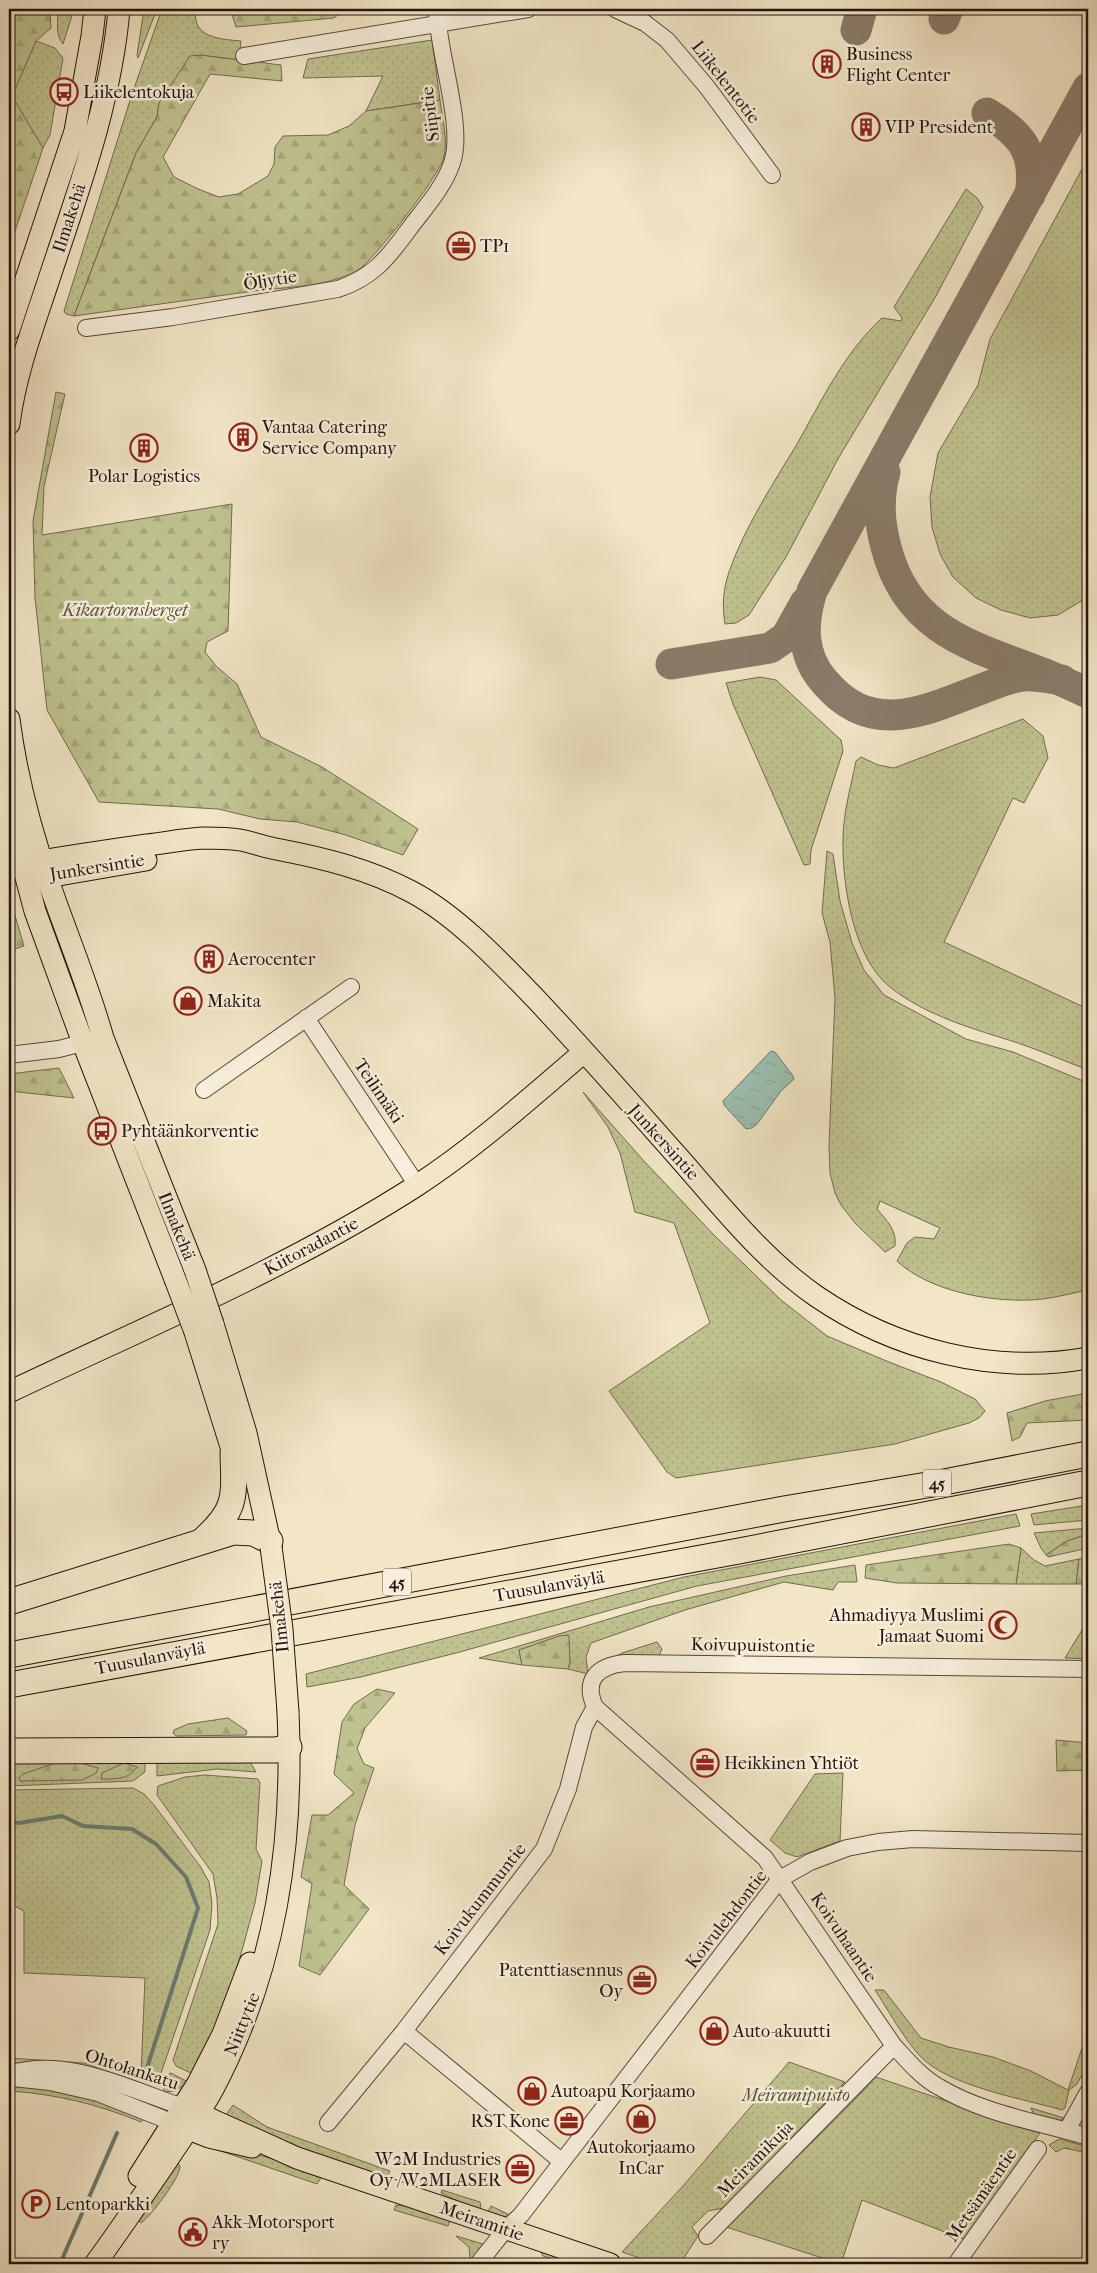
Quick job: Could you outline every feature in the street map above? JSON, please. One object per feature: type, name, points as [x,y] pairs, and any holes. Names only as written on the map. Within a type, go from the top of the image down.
[{"type":"highway","points":[[203,1540],[228,1514],[235,1484],[233,1453]]},
{"type":"highway","name":"Tuusulanväylä","points":[[9,1655],[784,1509],[939,1483],[1088,1454]]},
{"type":"highway","name":"Tuusulanväylä","points":[[9,1685],[739,1551],[1088,1483]]},
{"type":"highway","points":[[943,1511],[1088,1498]]},
{"type":"highway","points":[[9,1602],[233,1532],[263,1542]]},
{"type":"highway","points":[[9,1751],[282,1748]]},
{"type":"main road","name":"Ilmakehä","points":[[9,330],[75,131],[95,9]]},
{"type":"main road","name":"Ilmakehä","points":[[9,424],[12,403],[28,340],[96,136],[117,37],[119,9]]},
{"type":"main road","name":"Ilmakehä","points":[[9,719],[21,780],[44,869],[93,1004],[93,1040],[175,1279],[204,1328],[246,1433],[263,1542],[268,1632],[282,1714],[282,1748]]},
{"type":"main road","name":"Ilmakehä","points":[[9,814],[35,912],[195,1270],[204,1328],[233,1453],[263,1542]]},
{"type":"main road","name":"Junkersintie","points":[[25,873],[44,869],[210,852],[273,849],[302,853],[348,865],[414,893],[458,924],[517,980],[584,1052],[744,1232],[815,1294],[852,1318],[896,1338],[928,1349],[978,1360],[1015,1364],[1064,1362],[1088,1358]]},
{"type":"main road","name":"Kiitoradantie","points":[[9,1392],[315,1246],[418,1185],[466,1150],[584,1052]]},
{"type":"main road","name":"Niittytie","points":[[95,2264],[186,2118],[198,2083],[223,2034],[252,1957],[268,1884],[282,1748]]},
{"type":"main road","name":"Niittytie","points":[[85,2264],[106,2226],[186,2118]]},
{"type":"main road","name":"Meiramitie","points":[[186,2118],[208,2137],[297,2158],[610,2264]]},
{"type":"street","points":[[244,56],[437,16],[528,9]]},
{"type":"street","name":"Liikelentotie","points":[[614,9],[645,22],[667,40],[707,87],[772,175]]},
{"type":"street","name":"Siipitie","points":[[425,206],[449,170],[455,148],[453,121],[437,16]]},
{"type":"street","name":"Öljytie","points":[[86,328],[173,317],[338,289],[357,283],[377,269],[425,206]]},
{"type":"street","points":[[204,1090],[351,987]]},
{"type":"street","name":"Teilimäki","points":[[306,1018],[418,1185]]},
{"type":"street","points":[[9,1055],[59,1049],[93,1040]]},
{"type":"street","name":"Koivupuistontie","points":[[595,1708],[590,1696],[592,1681],[600,1670],[610,1665],[625,1663],[1088,1669]]},
{"type":"street","name":"Koivuhaantie","points":[[595,1708],[765,1858],[894,2046],[918,2072],[939,2087],[982,2106],[1088,2136]]},
{"type":"street","name":"Koivukummuntie","points":[[328,2123],[404,2031],[544,1849],[568,1789],[584,1727],[595,1708]]},
{"type":"street","name":"Koivulehdontie","points":[[478,2264],[505,2230],[521,2215],[780,1879],[810,1862],[847,1848],[878,1842],[913,1840],[1088,1843]]},
{"type":"street","points":[[404,2031],[561,2161]]},
{"type":"street","name":"Meiramikuja","points":[[707,2236],[894,2046]]},
{"type":"street","name":"Ohtolankatu","points":[[9,2075],[98,2093],[186,2118]]},
{"type":"street","points":[[1067,2130],[1088,2092]]},
{"type":"street","name":"Metsämäentie","points":[[956,2264],[1038,2149]]},
{"type":"green space","points":[[9,9],[50,9],[51,28],[36,41],[12,96],[43,148],[9,249]]},
{"type":"green space","points":[[58,9],[74,9],[63,44],[60,41],[58,32]]},
{"type":"green space","points":[[144,9],[157,9],[138,58],[137,55]]},
{"type":"green space","points":[[162,9],[196,9],[198,26],[203,31],[216,38],[241,41],[239,60],[200,55],[159,103],[157,117],[136,153],[74,316],[66,314],[64,311],[132,94]]},
{"type":"green space","points":[[233,9],[345,9],[334,18],[236,27],[231,11]]},
{"type":"green space","points":[[432,40],[440,100],[366,111],[383,76],[303,78],[308,59]]},
{"type":"green space","points":[[36,41],[55,48],[63,58],[50,135],[43,148],[11,96]]},
{"type":"green space","points":[[200,55],[281,65],[282,81],[210,74],[163,157],[174,177],[198,189],[219,197],[238,194],[268,176],[274,164],[275,147],[283,136],[328,135],[349,126],[366,111],[440,100],[445,137],[443,160],[418,200],[390,236],[366,263],[358,270],[346,276],[321,283],[74,316],[136,153],[157,117],[159,103],[190,56]]},
{"type":"green space","points":[[1088,158],[1088,597],[1058,615],[1030,618],[1001,610],[976,598],[953,577],[940,554],[932,527],[930,497],[938,453],[978,385],[990,339]]},
{"type":"green space","points":[[966,189],[977,198],[983,207],[936,296],[839,457],[786,557],[749,615],[736,623],[725,624],[724,591],[727,579],[735,556],[760,506],[825,394],[856,346],[882,318],[901,321],[902,318],[894,307]]},
{"type":"green space","name":"Kikartornsberget","points":[[56,392],[65,394],[44,486],[42,535],[232,504],[228,631],[207,642],[205,652],[216,666],[237,684],[261,737],[322,767],[418,829],[403,855],[346,835],[297,822],[260,819],[218,809],[99,802],[47,710],[35,598],[33,521]]},
{"type":"green space","points":[[760,677],[776,680],[841,740],[843,751],[811,850],[810,864],[804,865],[733,704],[726,683]]},
{"type":"green space","points":[[1023,719],[1043,736],[1048,758],[1024,803],[1013,798],[944,942],[1088,1009],[1088,1070],[1027,1046],[951,1021],[919,1006],[890,987],[877,974],[867,958],[852,919],[848,898],[843,857],[843,829],[856,761],[861,757],[878,765],[894,768]]},
{"type":"green space","points":[[827,851],[833,854],[840,901],[852,943],[864,970],[884,995],[966,1039],[1013,1052],[1088,1083],[1088,1290],[1049,1298],[1006,1300],[966,1294],[946,1288],[911,1272],[897,1261],[907,1243],[915,1237],[934,1239],[940,1228],[880,1201],[877,1209],[891,1226],[895,1240],[895,1246],[885,1252],[855,1223],[841,1205],[835,1193],[830,1173],[829,1145],[835,998],[830,942],[822,913]]},
{"type":"green space","points":[[9,895],[24,946],[9,951]]},
{"type":"green space","points":[[59,1068],[74,1098],[9,1091],[9,1074]]},
{"type":"green space","points":[[583,1092],[643,1160],[714,1235],[781,1300],[827,1336],[941,1382],[975,1399],[985,1411],[979,1418],[969,1423],[895,1444],[676,1478],[667,1472],[609,1391],[710,1323],[674,1223],[635,1212],[620,1153],[608,1127]]},
{"type":"green space","points":[[1088,1393],[1088,1420],[1027,1423],[1020,1437],[1012,1441],[1007,1413],[1045,1401]]},
{"type":"green space","points":[[1088,1505],[1088,1520],[1034,1525],[1031,1514]]},
{"type":"green space","points":[[1016,1514],[1020,1526],[697,1586],[456,1653],[361,1677],[307,1687],[306,1674],[684,1577]]},
{"type":"green space","points":[[1088,1528],[1088,1534],[1067,1541],[1046,1555],[1034,1533]]},
{"type":"green space","points":[[1088,1534],[1088,1548],[1048,1557],[1046,1555],[1067,1541]]},
{"type":"green space","points":[[1009,1544],[1021,1548],[1016,1584],[897,1583],[865,1578],[866,1565]]},
{"type":"green space","points":[[1021,1548],[1034,1560],[1045,1566],[1079,1559],[1076,1584],[1016,1584]]},
{"type":"green space","points":[[1088,1557],[1088,1584],[1076,1584],[1079,1559]]},
{"type":"green space","points":[[855,1565],[857,1582],[838,1582],[833,1590],[784,1582],[685,1610],[591,1643],[586,1657],[588,1674],[568,1669],[570,1662],[568,1635],[519,1650],[522,1665],[479,1658],[649,1607],[786,1576]]},
{"type":"green space","points":[[1088,1620],[1088,1659],[1065,1658]]},
{"type":"green space","points":[[569,1635],[570,1662],[568,1669],[522,1665],[519,1650],[559,1636]]},
{"type":"green space","points":[[657,1642],[662,1649],[659,1656],[609,1660],[622,1653]]},
{"type":"green space","points":[[377,1689],[395,1693],[365,1728],[357,1749],[364,1764],[374,1768],[355,1825],[344,1885],[369,1909],[320,1975],[299,1966],[312,1884],[301,1877],[312,1815],[328,1815],[354,1793],[334,1774],[342,1722],[354,1704]]},
{"type":"green space","points":[[228,1718],[247,1731],[246,1735],[176,1736],[173,1733],[174,1730],[188,1724]]},
{"type":"green space","points":[[1056,1740],[1088,1743],[1088,1770],[1057,1771]]},
{"type":"green space","points":[[9,1757],[145,1757],[145,1772],[133,1781],[9,1786]]},
{"type":"green space","points":[[157,1758],[249,1760],[256,1772],[217,1769],[157,1776]]},
{"type":"green space","points":[[67,1759],[98,1768],[96,1773],[82,1780],[20,1781],[19,1778],[23,1774]]},
{"type":"green space","points":[[124,1763],[137,1767],[125,1777],[101,1779],[102,1773]]},
{"type":"green space","points":[[843,1773],[840,1841],[797,1857],[785,1853],[770,1840],[815,1774]]},
{"type":"green space","points":[[205,1775],[258,1779],[260,1783],[256,1849],[262,1861],[255,1903],[239,1961],[217,2026],[193,2074],[176,2066],[173,2060],[218,1924],[217,1898],[213,1874],[157,1795],[158,1786],[185,1777]]},
{"type":"green space","points":[[133,1788],[144,1794],[154,1805],[200,1866],[209,1882],[212,1903],[210,1930],[161,2073],[156,2079],[141,2075],[145,1978],[24,1973],[24,1911],[9,1903],[9,1790]]},
{"type":"green space","points":[[875,1990],[884,1990],[921,2038],[949,2047],[993,2057],[1031,2071],[1068,2090],[1088,2030],[1088,2064],[1077,2084],[1069,2090],[1065,2108],[1062,2110],[975,2086],[958,2080],[929,2064],[907,2040]]},
{"type":"green space","points":[[9,2058],[84,2063],[152,2087],[64,2065],[9,2064]]},
{"type":"green space","name":"Meiramipuisto","points":[[789,2062],[845,2082],[724,2208],[708,2211],[692,2227],[698,2236],[680,2264],[657,2264],[622,2252],[683,2186]]},
{"type":"green space","points":[[171,2073],[188,2082],[176,2091],[163,2092],[169,2074]]},
{"type":"green space","points":[[876,2077],[1040,2133],[998,2194],[963,2239],[862,2200],[841,2264],[726,2227],[839,2115]]},
{"type":"green space","points":[[9,2086],[49,2089],[83,2096],[144,2119],[141,2122],[92,2105],[60,2097],[9,2091]]},
{"type":"green space","points":[[233,2105],[267,2127],[390,2171],[388,2175],[373,2174],[282,2143],[226,2115]]},
{"type":"green space","points":[[1031,2108],[1064,2118],[1059,2121],[1034,2115]]},
{"type":"green space","points":[[1059,2139],[1088,2147],[1088,2153],[1064,2148],[1056,2152],[1049,2145]]},
{"type":"green space","points":[[219,2144],[284,2162],[322,2176],[317,2184],[212,2148]]},
{"type":"green space","points":[[177,2162],[180,2166],[176,2179],[158,2205],[141,2223],[139,2221]]},
{"type":"green space","points":[[442,2190],[480,2202],[479,2211],[441,2193]]},
{"type":"green space","points":[[396,2205],[425,2209],[451,2217],[448,2226],[394,2210]]},
{"type":"green space","points":[[491,2206],[510,2215],[502,2217],[487,2214]]},
{"type":"green space","points":[[456,2236],[483,2244],[473,2264],[467,2264],[470,2259],[469,2247]]},
{"type":"green space","points":[[541,2252],[587,2264],[567,2264],[543,2256]]},
{"type":"water","points":[[771,1051],[775,1052],[794,1079],[781,1091],[757,1124],[752,1128],[746,1129],[724,1105],[723,1101]]},
{"type":"waterway","points":[[9,1822],[19,1823],[62,1816],[83,1826],[132,1829],[156,1844],[186,1877],[198,1908],[147,2068]]},
{"type":"waterway","points":[[60,2264],[117,2133]]},
{"type":"taxiway","points":[[856,30],[862,9]]},
{"type":"taxiway","points":[[944,19],[948,9]]},
{"type":"taxiway","points":[[1062,680],[1033,676],[1019,677],[1004,680],[921,711],[880,715],[861,710],[842,699],[824,681],[816,671],[807,650],[805,627],[812,591],[1088,88]]},
{"type":"taxiway","points":[[987,113],[1018,137],[1024,146],[1029,156],[1031,167],[1030,195]]},
{"type":"taxiway","points":[[885,472],[880,510],[886,547],[895,574],[908,596],[923,614],[941,628],[983,651],[1088,693]]},
{"type":"taxiway","points":[[671,664],[770,648],[786,637],[805,603]]},
{"type":"place","name":"Business Flight Center","points":[[827,64]]},
{"type":"place","name":"Liikelentokuja","points":[[64,92]]},
{"type":"place","name":"VIP President","points":[[866,127]]},
{"type":"place","name":"TP1","points":[[461,246]]},
{"type":"place","name":"Vantaa Catering Service Company","points":[[243,437]]},
{"type":"place","name":"Polar Logistics","points":[[144,448]]},
{"type":"place","name":"Aerocenter","points":[[209,959]]},
{"type":"place","name":"Makita","points":[[188,1001]]},
{"type":"place","name":"Pyhtäänkorventie","points":[[102,1131]]},
{"type":"place","name":"Ahmadiyya Muslimi Jamaat Suomi","points":[[1003,1625]]},
{"type":"place","name":"Heikkinen Yhtiöt","points":[[705,1763]]},
{"type":"place","name":"Patenttiasennus Oy","points":[[642,1980]]},
{"type":"place","name":"Auto-akuutti","points":[[714,2031]]},
{"type":"place","name":"Autoapu Korjaamo","points":[[532,2091]]},
{"type":"place","name":"Autokorjaamo InCar","points":[[641,2119]]},
{"type":"place","name":"RST Kone","points":[[569,2121]]},
{"type":"place","name":"W2M Industries Oy /W2MLASER","points":[[520,2169]]},
{"type":"place","name":"Lentoparkki","points":[[36,2204]]},
{"type":"place","name":"Akk-Motorsport ry","points":[[193,2232]]}]
